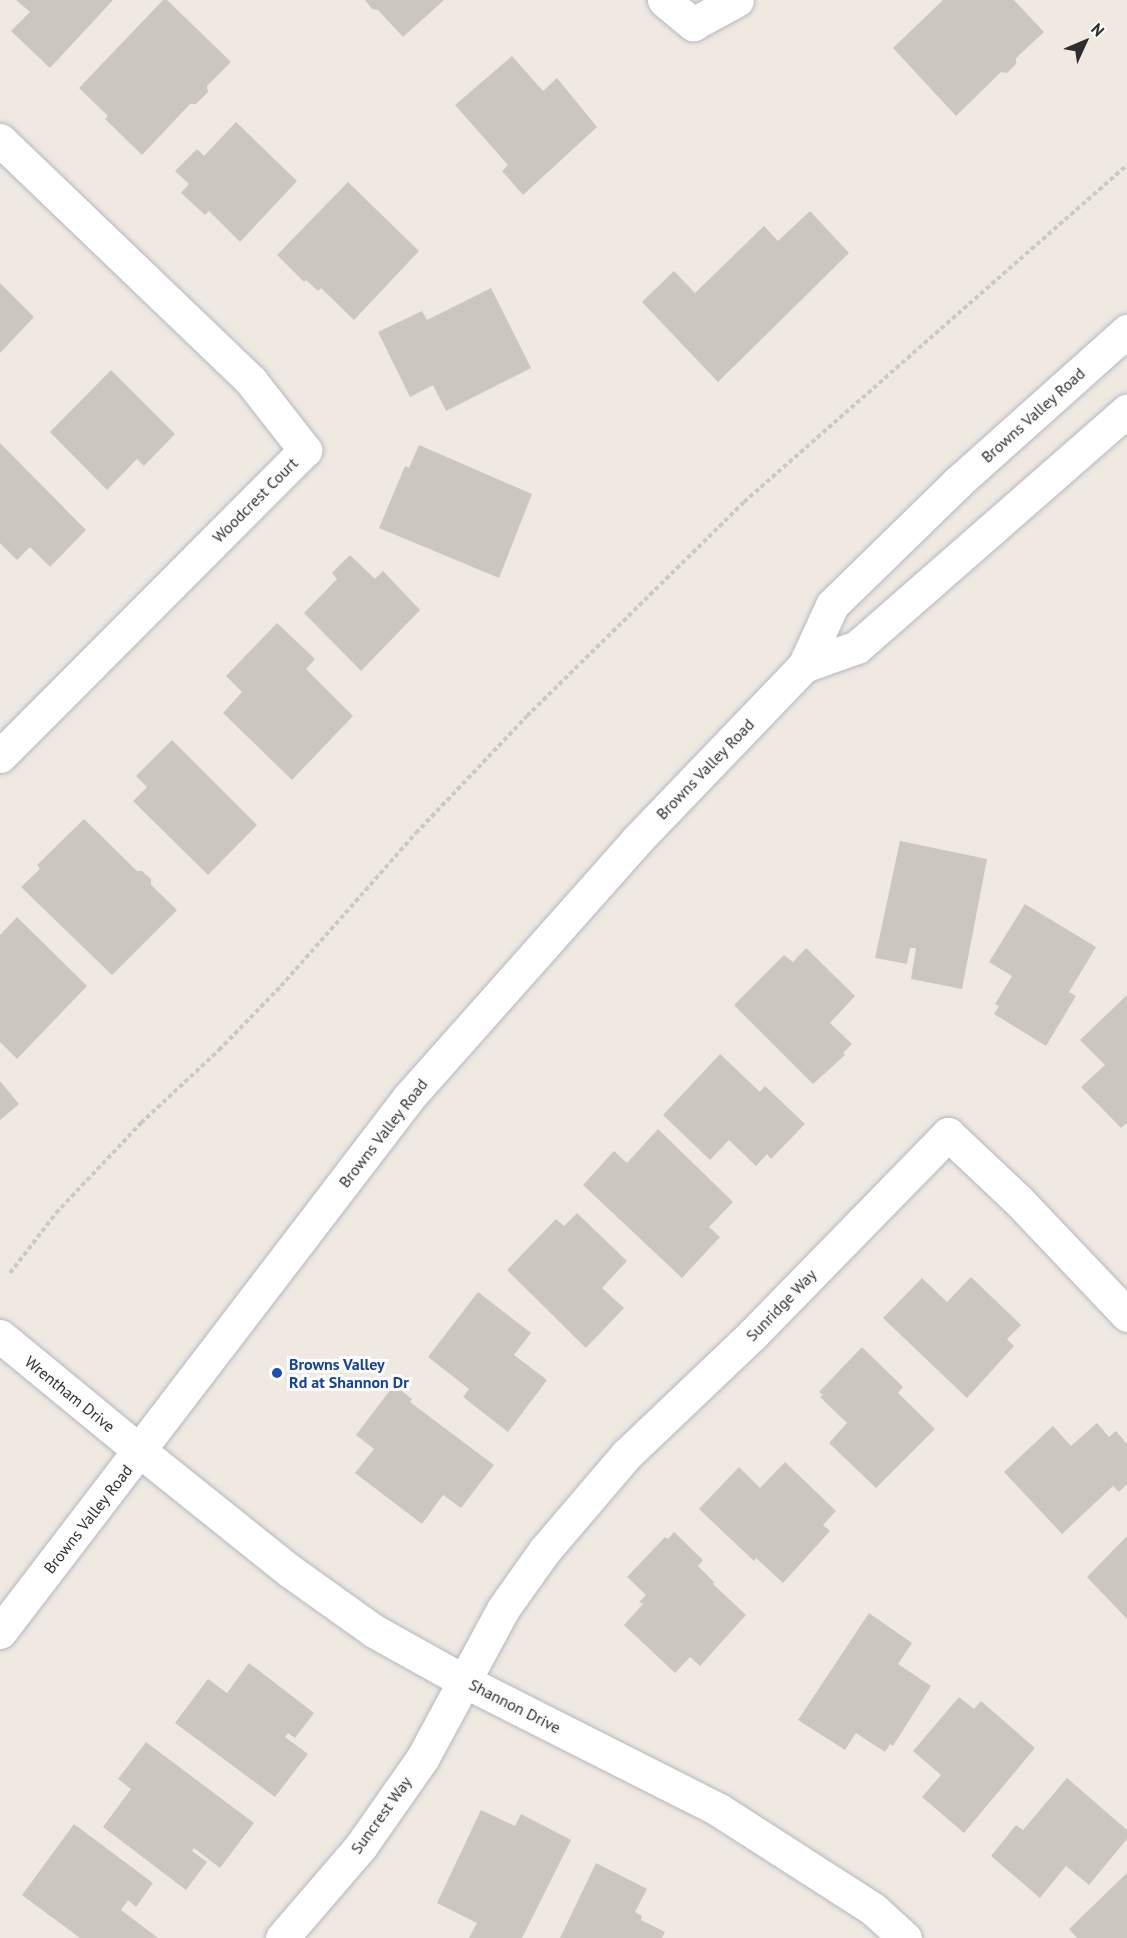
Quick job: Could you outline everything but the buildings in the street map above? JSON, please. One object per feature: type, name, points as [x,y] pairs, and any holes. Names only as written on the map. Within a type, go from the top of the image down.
[{"type":"street","points":[[664,0],[693,24],[737,0]]},
{"type":"street","name":"Woodcrest Court","points":[[0,140],[251,381],[305,450],[0,756]]},
{"type":"street","name":"Browns Valley Road","points":[[0,1632],[409,1097],[637,840],[804,666],[832,605],[958,482],[1127,331]]},
{"type":"street","name":"Browns Valley Road","points":[[804,666],[857,647],[1127,411]]},
{"type":"street","name":"Sunridge Way","points":[[465,1681],[503,1609],[545,1550],[626,1455],[752,1335],[948,1134],[1019,1201],[1127,1315]]},
{"type":"street","name":"Wrentham Drive","points":[[0,1336],[140,1451]]},
{"type":"street","name":"Shannon Drive","points":[[140,1451],[290,1571],[374,1631],[465,1681],[719,1810],[873,1909],[905,1938]]},
{"type":"street","name":"Suncrest Way","points":[[282,1938],[361,1846],[422,1759],[465,1681]]},
{"type":"path","points":[[10,1273],[56,1213],[141,1123],[219,1050],[273,994],[416,833],[527,716],[744,502],[1127,165]]},
{"type":"place","name":"Browns Valley Rd at Shannon Dr","points":[[277,1373]]}]
